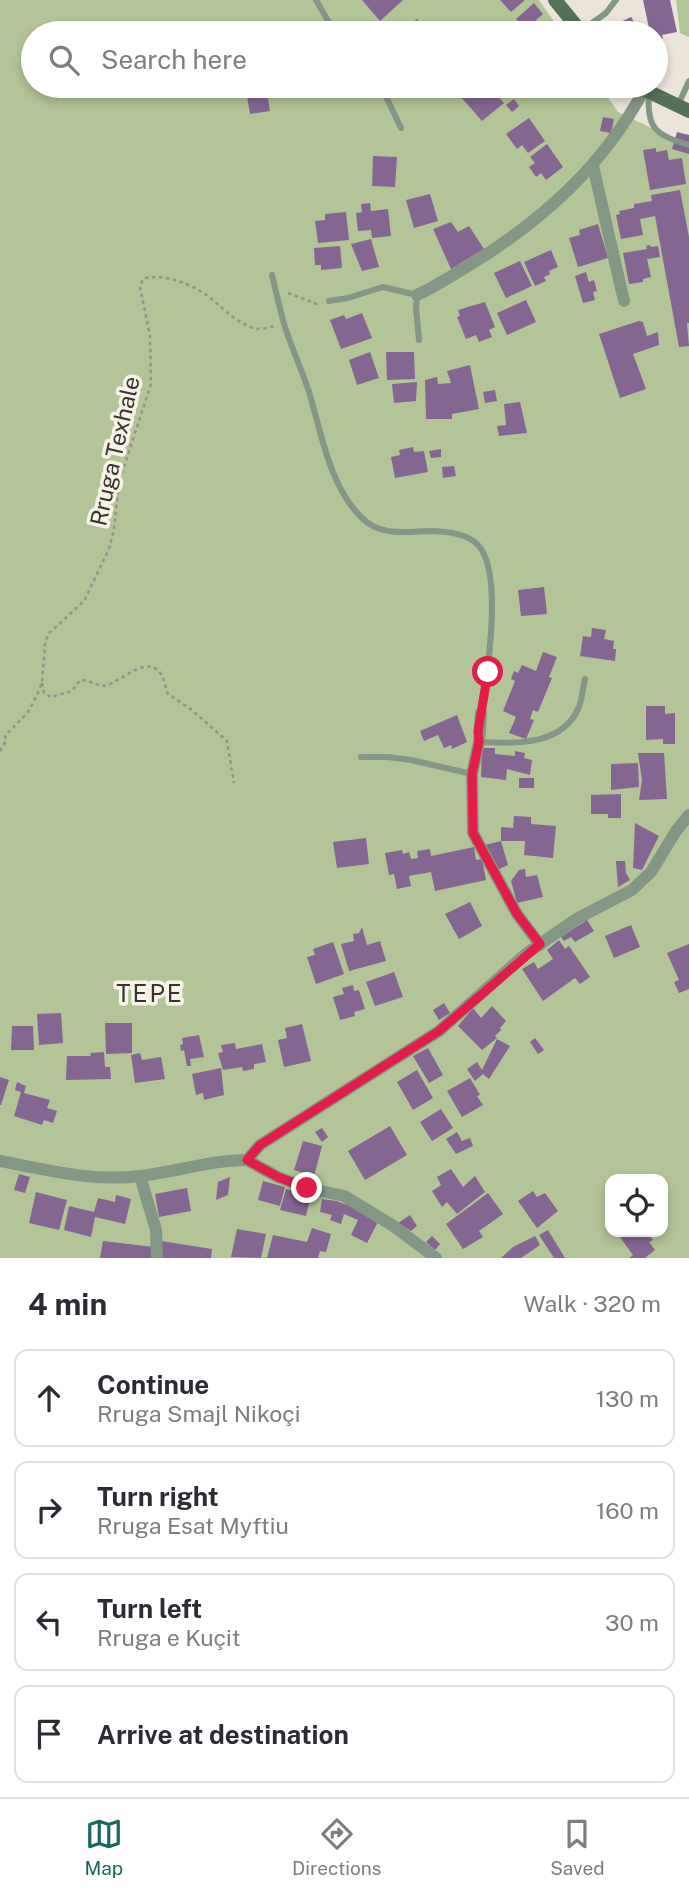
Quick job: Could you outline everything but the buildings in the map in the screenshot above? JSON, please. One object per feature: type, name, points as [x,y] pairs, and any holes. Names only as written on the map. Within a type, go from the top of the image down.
[{"type":"main road","points":[[555,0],[572,21]]},
{"type":"main road","points":[[660,98],[683,109]]},
{"type":"street","points":[[417,295],[484,256],[530,224],[593,166],[615,138],[638,98]]},
{"type":"street","points":[[593,166],[624,301]]},
{"type":"street","points":[[481,713],[479,742],[472,774],[473,833],[517,914],[540,944]]},
{"type":"street","points":[[247,1160],[260,1145],[439,1031],[540,944],[578,918],[641,883],[689,815]]},
{"type":"street","points":[[0,1161],[104,1178],[140,1176],[209,1162],[247,1160],[278,1177],[307,1188],[344,1196],[393,1225],[436,1258]]},
{"type":"street","points":[[140,1176],[156,1230],[157,1258]]},
{"type":"lane","points":[[316,0],[328,21]]},
{"type":"lane","points":[[596,21],[616,0]]},
{"type":"lane","points":[[683,109],[689,81]]},
{"type":"lane","points":[[387,98],[401,128]]},
{"type":"lane","points":[[645,98],[653,125],[663,137],[689,145]]},
{"type":"lane","points":[[272,275],[285,326],[308,388],[325,453],[346,498],[360,516],[382,531],[447,532],[467,538],[478,545],[487,565],[492,594],[488,672],[481,713]]},
{"type":"lane","points":[[329,301],[383,287],[417,295],[419,340]]},
{"type":"lane","points":[[479,742],[520,744],[548,737],[571,720],[579,706],[585,679]]},
{"type":"lane","points":[[361,757],[400,758],[472,774]]},
{"type":"path","name":"Rruga Texhale","points":[[0,751],[6,741],[5,736],[32,705],[42,683],[48,634],[84,601],[105,558],[114,528],[120,482],[150,389],[150,336],[140,287],[143,279],[150,276],[166,278],[200,290],[221,309],[254,329],[285,326]]},
{"type":"path","points":[[275,288],[317,304],[329,301]]},
{"type":"path","points":[[42,683],[44,692],[51,696],[72,691],[80,680],[106,685],[136,670],[151,665],[156,667],[169,694],[228,741],[234,783]]},
{"type":"green space","points":[[0,0],[539,0],[554,21],[21,21],[21,98],[608,98],[618,112],[689,146],[689,1258],[0,1258]]},
{"type":"green space","points":[[676,0],[689,0],[689,37],[680,33]]},
{"type":"district","name":"TEPE","points":[[150,994]]},
{"type":"route","points":[[307,1188],[278,1177],[247,1160],[260,1145],[439,1031],[540,944],[517,914],[473,833],[472,774],[488,672]]}]
